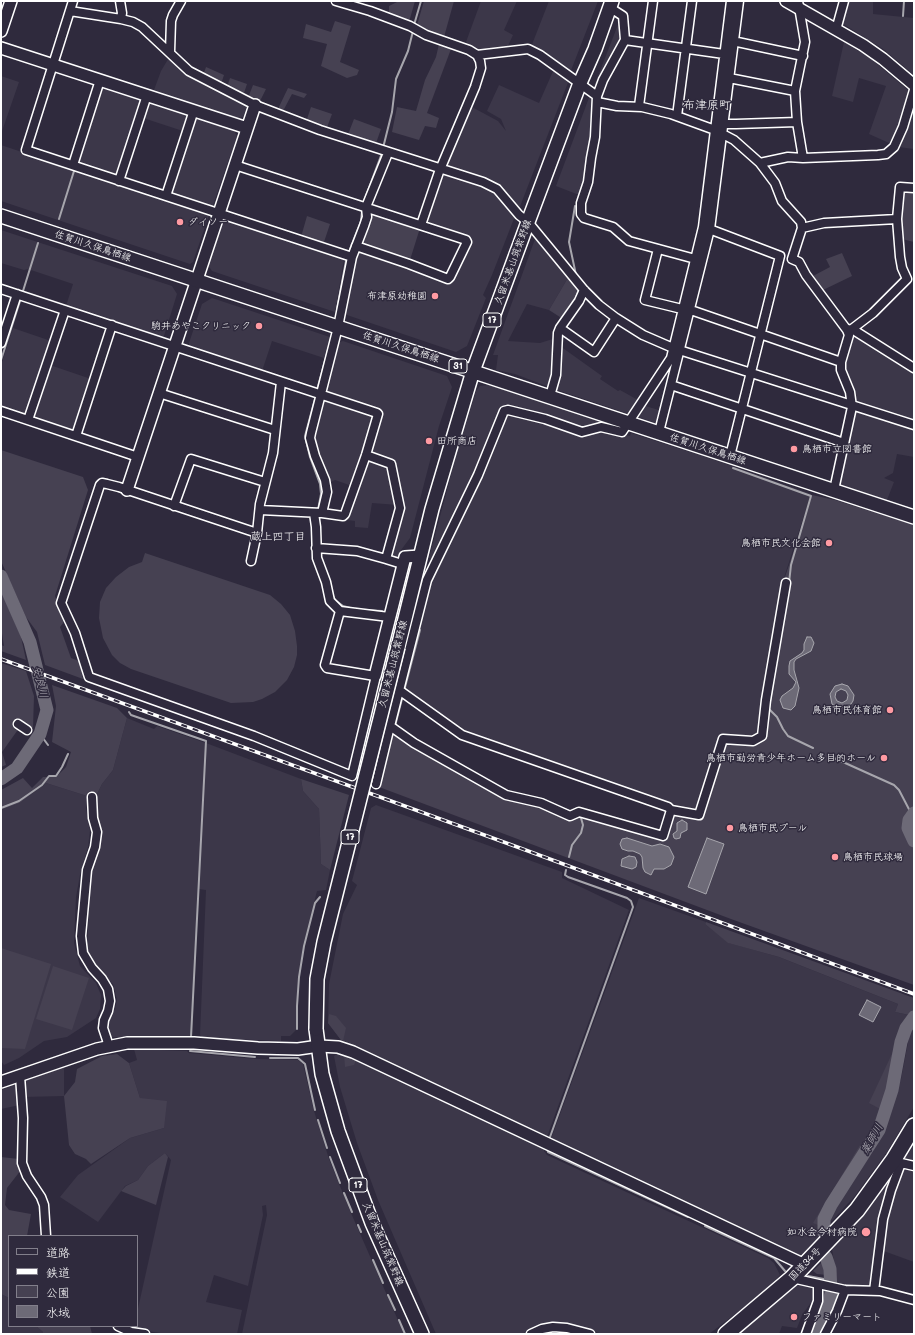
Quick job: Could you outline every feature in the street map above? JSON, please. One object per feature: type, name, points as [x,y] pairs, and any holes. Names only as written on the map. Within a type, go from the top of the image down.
[{"type":"highway","name":"国道34号","points":[[726,1334],[792,1278],[857,1210],[898,1161],[914,1126]]},
{"type":"main road","name":"久留米基山筑紫野線","points":[[422,1334],[372,1223],[338,1132],[322,1074],[316,1029],[317,979],[324,942],[432,509],[473,371],[580,83],[595,50],[610,4]]},
{"type":"main road","name":"佐賀川久保鳥栖線","points":[[1,216],[914,517]]},
{"type":"street","points":[[1,31],[11,1]]},
{"type":"street","points":[[73,1],[26,150],[352,257]]},
{"type":"street","points":[[120,1],[122,13],[120,19]]},
{"type":"street","points":[[170,52],[171,21],[173,14],[181,1]]},
{"type":"street","points":[[336,1],[370,11],[414,28],[444,42],[469,50],[477,55],[480,61],[481,68],[475,87],[442,168],[439,172],[421,225]]},
{"type":"street","points":[[639,106],[653,1]]},
{"type":"street","points":[[677,116],[687,49],[692,1]]},
{"type":"street","points":[[659,432],[671,385],[676,349],[685,309],[706,228],[725,77],[731,1]]},
{"type":"street","points":[[725,77],[724,54],[729,40],[738,1]]},
{"type":"street","points":[[786,1],[798,4],[836,30],[863,45],[883,59],[914,85]]},
{"type":"street","points":[[836,30],[844,1]]},
{"type":"street","points":[[610,4],[622,16],[625,40],[603,80],[597,99],[595,137],[588,182],[581,203],[581,214],[584,218],[613,227],[629,241],[698,260]]},
{"type":"street","points":[[798,4],[805,42],[795,91],[797,122],[803,158]]},
{"type":"street","points":[[70,11],[133,22],[142,27],[190,71],[255,105],[320,130],[383,151],[442,168],[483,182],[497,189],[519,215],[528,222],[599,306],[643,335],[676,349],[751,372],[852,407],[914,425]]},
{"type":"street","points":[[625,40],[724,54]]},
{"type":"street","points":[[729,40],[803,56]]},
{"type":"street","points":[[1,48],[247,128]]},
{"type":"street","points":[[477,55],[528,49],[540,55],[580,83],[597,99],[617,106],[639,106],[718,128],[760,163],[775,183],[782,201],[801,222],[802,228],[792,259]]},
{"type":"street","points":[[725,77],[795,91]]},
{"type":"street","points":[[73,165],[100,80]]},
{"type":"street","points":[[760,163],[788,157],[803,158],[886,154],[894,147],[903,128],[914,90]]},
{"type":"street","points":[[119,181],[147,95]]},
{"type":"street","points":[[127,490],[255,105]]},
{"type":"street","points":[[166,196],[194,110]]},
{"type":"street","points":[[718,128],[736,124],[797,122]]},
{"type":"street","points":[[383,151],[366,207],[367,217],[352,257],[338,327],[317,394],[310,438],[315,456],[325,480],[327,492],[318,513],[319,548],[316,558],[326,582],[330,601],[340,611],[389,617]]},
{"type":"street","points":[[235,165],[421,225],[466,240],[467,242],[450,278],[448,279],[356,246]]},
{"type":"street","points":[[849,330],[873,313],[907,279],[901,263],[897,219],[900,187],[914,188]]},
{"type":"street","points":[[802,228],[824,223],[897,219]]},
{"type":"street","points":[[706,228],[799,262],[806,275],[849,330],[914,368]]},
{"type":"street","points":[[658,249],[645,300],[685,309],[761,333],[841,362]]},
{"type":"street","points":[[730,456],[780,256]]},
{"type":"street","points":[[1,289],[378,414],[346,514],[343,516],[260,510]]},
{"type":"street","points":[[550,396],[556,375],[558,333],[584,290]]},
{"type":"street","points":[[1,343],[17,294]]},
{"type":"street","points":[[28,420],[65,310]]},
{"type":"street","points":[[560,328],[594,352],[616,318]]},
{"type":"street","points":[[76,436],[112,325]]},
{"type":"street","points":[[834,490],[852,407],[850,392],[841,370],[841,362],[849,335],[849,330]]},
{"type":"street","points":[[376,784],[427,580],[478,475],[504,411],[508,410],[545,419],[582,432],[601,427],[622,432],[627,422],[676,349]]},
{"type":"street","points":[[251,561],[260,510],[273,453],[281,382]]},
{"type":"street","points":[[671,385],[844,443]]},
{"type":"street","points":[[160,393],[275,430]]},
{"type":"street","points":[[1,411],[138,457]]},
{"type":"street","points":[[366,455],[391,464],[400,504],[386,559]]},
{"type":"street","points":[[174,506],[191,459],[266,482]]},
{"type":"street","points":[[257,533],[102,483],[100,485],[61,603],[75,633],[89,677],[254,736],[352,776],[376,680],[375,676],[402,564],[405,557],[420,556]]},
{"type":"street","points":[[319,548],[357,550],[402,564]]},
{"type":"street","points":[[417,570],[430,574]]},
{"type":"street","points":[[399,690],[462,735],[668,807],[671,810],[699,815],[723,740],[753,741],[762,736],[766,700],[786,583]]},
{"type":"street","points":[[340,611],[326,665],[327,668],[375,676]]},
{"type":"street","points":[[18,724],[28,730]]},
{"type":"street","points":[[390,726],[414,743],[506,795],[541,803],[570,816],[579,812],[663,836],[671,810]]},
{"type":"street","points":[[92,797],[93,818],[97,832],[87,870],[81,936],[83,953],[108,989],[110,1001],[103,1028],[108,1047]]},
{"type":"street","points":[[1,1082],[97,1049],[128,1043],[194,1044],[298,1049],[319,1046],[338,1047],[353,1052],[805,1265]]},
{"type":"street","points":[[20,1076],[23,1118],[22,1163],[27,1176],[41,1197],[44,1205],[46,1235]]},
{"type":"street","points":[[874,1291],[883,1219],[898,1161],[914,1166]]},
{"type":"street","points":[[792,1278],[843,1289],[888,1292],[914,1300]]},
{"type":"street","points":[[806,1334],[818,1301],[818,1284]]},
{"type":"street","points":[[825,1334],[837,1311],[843,1289]]},
{"type":"street","points":[[120,1327],[130,1333],[145,1334]]},
{"type":"street","points":[[531,1334],[542,1329],[553,1327],[567,1328],[590,1334]]},
{"type":"shaded area","points":[[481,1],[517,1],[504,30],[513,35],[507,48],[479,52],[466,42]]},
{"type":"shaded area","points":[[549,1],[598,1],[570,73],[531,47]]},
{"type":"shaded area","points":[[846,1],[873,1],[873,14],[914,18],[914,75],[883,49],[840,22]]},
{"type":"shaded area","points":[[619,22],[620,43],[595,91],[593,89]]},
{"type":"shaded area","points":[[844,42],[870,58],[914,95],[914,149],[898,147],[869,134],[886,86],[859,78],[853,102],[832,96]]},
{"type":"shaded area","points":[[170,56],[245,103],[247,106],[243,117],[239,118],[154,90],[161,71]]},
{"type":"shaded area","points":[[554,69],[569,80],[519,209],[496,184],[446,166],[470,106],[498,121],[506,131],[501,119],[487,111],[499,85],[539,103]]},
{"type":"shaded area","points":[[1,76],[19,82],[1,134]]},
{"type":"shaded area","points":[[101,88],[234,131],[237,136],[212,208],[170,194],[189,133],[137,116],[117,177],[77,163]]},
{"type":"shaded area","points":[[590,95],[593,100],[591,138],[586,158],[584,185],[579,195],[556,186]]},
{"type":"shaded area","points":[[1,145],[209,215],[193,262],[190,264],[1,201]]},
{"type":"shaded area","points":[[443,172],[482,185],[497,194],[515,216],[483,295],[486,298],[467,346],[456,352],[344,314],[357,253],[361,251],[409,267],[451,284],[472,239],[424,223]]},
{"type":"shaded area","points":[[225,219],[344,259],[335,312],[212,271],[208,265]]},
{"type":"shaded area","points":[[1,230],[172,286],[177,294],[164,336],[161,338],[66,306],[73,284],[28,269],[24,270],[1,263]]},
{"type":"shaded area","points":[[535,239],[537,239],[569,276],[549,310],[527,304],[508,341],[540,343],[556,338],[554,374],[549,387],[515,374],[496,370],[498,355],[493,355]]},
{"type":"shaded area","points":[[212,298],[330,337],[324,358],[272,341],[262,371],[190,348],[189,343],[202,304]]},
{"type":"shaded area","points":[[13,328],[51,341],[44,363],[91,379],[74,432],[1,408],[1,365]]},
{"type":"shaded area","points":[[852,333],[914,372],[914,423],[855,404],[854,392],[846,374],[844,364]]},
{"type":"shaded area","points":[[343,341],[447,376],[452,387],[439,426],[410,538],[401,550],[399,560],[388,558],[403,505],[393,464],[369,454],[383,411],[325,392],[339,342]]},
{"type":"shaded area","points":[[560,346],[602,376],[600,379],[618,391],[620,390],[638,400],[629,414],[554,389]]},
{"type":"shaded area","points":[[489,385],[604,423],[577,428],[536,414],[501,407],[477,473],[435,560],[429,558],[456,456],[476,391],[480,386]]},
{"type":"shaded area","points":[[327,399],[372,414],[374,419],[352,486],[335,480],[329,483],[316,453],[313,434],[322,402]]},
{"type":"shaded area","points":[[642,405],[662,411],[659,424],[635,416]]},
{"type":"shaded area","points":[[856,410],[914,429],[914,457],[897,454],[893,473],[884,478],[894,482],[887,500],[839,484]]},
{"type":"shaded area","points":[[507,413],[545,423],[581,435],[598,429],[630,436],[631,433],[712,459],[811,494],[783,581],[758,734],[753,739],[720,736],[698,812],[672,808],[462,732],[402,689],[428,586]]},
{"type":"shaded area","points":[[368,459],[390,466],[398,505],[372,503],[368,528],[355,527],[355,521],[347,520]]},
{"type":"shaded area","points":[[127,718],[154,729],[157,726],[206,743],[301,779],[303,791],[319,809],[321,864],[330,870],[326,890],[317,891],[303,946],[298,976],[296,1030],[290,1036],[281,1036],[281,1041],[203,1038],[200,1035],[206,890],[199,889],[192,1037],[110,1037],[106,1023],[115,1009],[117,1000],[113,984],[94,966],[87,949],[91,872],[99,848],[101,834],[95,811],[97,794],[102,784],[113,770]]},
{"type":"shaded area","points":[[46,783],[87,796],[86,809],[90,831],[88,847],[80,875],[76,897],[74,943],[80,966],[96,983],[101,995],[100,1009],[96,1018],[67,1037],[44,1041],[19,1058],[4,1065],[1,1061],[1,810],[20,803]]},
{"type":"shaded area","points":[[376,805],[562,872],[562,878],[629,910],[547,1137],[341,1040],[328,1023],[329,984],[343,914],[357,885],[352,881],[371,808]]},
{"type":"shaded area","points":[[639,898],[706,922],[705,924],[729,943],[779,957],[898,1004],[895,1012],[909,1015],[903,1024],[897,1043],[890,1084],[882,1110],[870,1139],[828,1204],[818,1225],[820,1236],[800,1256],[551,1139]]},
{"type":"shaded area","points":[[914,1025],[914,1107],[887,1152],[854,1197],[830,1223],[831,1216],[851,1182],[873,1152],[883,1130],[901,1079],[910,1032]]},
{"type":"shaded area","points":[[134,1049],[187,1051],[189,1053],[256,1059],[298,1060],[303,1064],[314,1111],[329,1159],[404,1334],[242,1334],[267,1215],[266,1205],[262,1206],[263,1215],[248,1286],[214,1275],[206,1302],[242,1310],[237,1334],[167,1334],[133,1329],[134,1327],[138,1327],[138,1308],[171,1160],[165,1153],[148,1166],[138,1180],[125,1186],[98,1222],[60,1197],[78,1175],[130,1138],[164,1128],[140,1098],[129,1063],[137,1060]]},
{"type":"shaded area","points":[[339,1052],[544,1147],[544,1151],[547,1155],[768,1258],[774,1263],[780,1275],[764,1292],[709,1334],[603,1334],[570,1325],[556,1323],[542,1325],[521,1334],[436,1334],[378,1200],[357,1143],[340,1087],[334,1056]]},
{"type":"shaded area","points":[[64,1067],[64,1096],[23,1097],[20,1105],[1,1109],[1,1090]]},
{"type":"shaded area","points":[[914,1144],[914,1262],[881,1250],[871,1288],[838,1286],[832,1249],[863,1215],[895,1172],[904,1169],[904,1160]]},
{"type":"shaded area","points":[[800,1282],[812,1286],[812,1301],[802,1315],[797,1328],[782,1326],[779,1334],[738,1334]]},
{"type":"shaded area","points":[[1,1294],[8,1298],[8,1327],[37,1327],[43,1332],[43,1334],[1,1334]]},
{"type":"shaded area","points":[[544,1331],[565,1331],[578,1334],[538,1334]]},
{"type":"green space","points":[[399,1],[415,1],[409,22],[389,14],[389,6]]},
{"type":"green space","points":[[424,1],[454,1],[444,37],[417,25]]},
{"type":"green space","points":[[335,21],[351,26],[340,62],[359,70],[357,75],[347,78],[321,66],[327,44],[303,38],[306,24],[331,32]]},
{"type":"green space","points":[[439,44],[451,49],[427,113],[439,118],[436,128],[425,126],[419,140],[392,132],[397,107],[416,111],[425,80],[436,57]]},
{"type":"green space","points":[[206,67],[224,75],[221,84],[203,76]]},
{"type":"green space","points":[[230,78],[247,84],[243,96],[227,87]]},
{"type":"green space","points":[[253,85],[266,89],[259,103],[248,98]]},
{"type":"green space","points":[[288,88],[307,94],[304,98],[292,94],[282,113],[277,111]]},
{"type":"green space","points":[[311,107],[332,114],[326,130],[306,122]]},
{"type":"green space","points":[[354,119],[381,129],[375,146],[347,137]]},
{"type":"green space","points":[[902,189],[914,190],[914,242],[902,239],[899,225]]},
{"type":"green space","points":[[372,213],[420,228],[410,260],[362,244],[361,242],[370,214]]},
{"type":"green space","points":[[307,216],[330,224],[323,245],[301,237]]},
{"type":"green space","points":[[842,253],[852,276],[823,290],[813,276],[830,267],[826,259]]},
{"type":"green space","points":[[569,276],[579,289],[575,304],[563,319],[549,310]]},
{"type":"green space","points":[[1,450],[83,477],[88,490],[55,596],[64,622],[60,627],[71,658],[79,661],[83,679],[45,665],[37,632],[26,617],[1,561]]},
{"type":"green space","points":[[812,495],[835,500],[914,525],[914,807],[907,821],[907,830],[914,844],[914,985],[731,919],[379,787],[392,730],[505,797],[581,814],[665,838],[671,814],[700,818],[723,747],[727,742],[754,744],[767,737],[768,701],[784,580]]},
{"type":"green space","points":[[145,553],[270,595],[281,604],[290,615],[295,631],[297,646],[297,655],[294,667],[287,680],[275,692],[262,699],[253,702],[231,703],[131,669],[120,663],[112,655],[103,638],[99,618],[100,602],[106,588],[116,577],[129,567],[142,562]]},
{"type":"green space","points":[[1,590],[21,637],[26,660],[1,651],[1,645],[4,646],[1,627]]},
{"type":"green space","points":[[1,663],[26,671],[34,696],[33,728],[22,724],[2,752],[6,765],[1,767]]},
{"type":"green space","points":[[52,685],[117,708],[127,718],[113,770],[102,784],[97,794],[87,796],[46,783],[20,803],[1,810],[1,790],[23,778],[32,788],[43,777],[56,777],[66,767],[71,752],[52,742],[56,706]]},
{"type":"green space","points":[[301,779],[349,795],[330,870],[321,864],[319,809],[303,791]]},
{"type":"green space","points":[[706,922],[914,998],[914,1010],[909,1015],[895,1012],[898,1004],[779,957],[728,943],[705,924]]},
{"type":"green space","points":[[1,948],[51,964],[25,1049],[1,1048]]},
{"type":"green space","points":[[53,966],[89,978],[72,1030],[36,1019]]},
{"type":"green space","points":[[329,1014],[336,1016],[346,1028],[343,1041],[328,1023]]},
{"type":"green space","points":[[897,1043],[890,1084],[882,1110],[869,1103]]},
{"type":"green space","points":[[117,1054],[129,1063],[140,1098],[167,1101],[164,1128],[130,1138],[91,1164],[86,1159],[75,1154],[69,1145],[64,1096],[75,1082],[77,1069],[102,1056]]},
{"type":"green space","points":[[344,1054],[356,1060],[354,1065],[345,1067]]},
{"type":"green space","points":[[860,1145],[863,1148],[828,1204],[818,1225],[813,1223]]},
{"type":"green space","points":[[165,1153],[168,1157],[156,1205],[121,1191],[126,1186],[138,1180],[148,1166]]},
{"type":"green space","points":[[1,1157],[19,1159],[21,1170],[7,1188],[5,1205],[9,1210],[31,1214],[27,1235],[8,1235],[8,1298],[1,1294]]},
{"type":"green space","points":[[822,1262],[826,1265],[829,1273],[827,1275],[817,1274],[813,1271]]},
{"type":"green space","points":[[37,1327],[90,1327],[92,1334],[43,1334],[43,1332]]},
{"type":"water","points":[[807,637],[811,637],[814,643],[811,651],[796,659],[794,662],[794,670],[799,688],[795,706],[791,710],[783,708],[780,700],[782,696],[793,688],[796,682],[789,674],[790,661],[802,653]]},
{"type":"water","points":[[842,684],[848,686],[854,695],[851,704],[838,708],[832,704],[830,694],[835,686]],"holes":[[[841,689],[846,691],[848,695],[847,700],[842,703],[837,701],[835,697],[836,692]]]},
{"type":"water","points":[[682,820],[687,823],[687,830],[681,833],[680,838],[676,839],[674,838],[673,834],[677,831],[677,823]]},
{"type":"water","points":[[627,838],[652,846],[660,844],[669,847],[674,857],[671,865],[664,869],[654,869],[651,875],[645,872],[640,854],[622,849],[620,844],[622,839]]},
{"type":"water","points":[[707,838],[724,844],[706,894],[688,887]]},
{"type":"water","points":[[629,856],[635,857],[637,862],[636,867],[632,869],[621,866],[622,859]]},
{"type":"water","points":[[867,1000],[881,1007],[873,1022],[859,1015]]},
{"type":"waterway","points":[[414,25],[421,1]]},
{"type":"waterway","points":[[903,16],[904,1]]},
{"type":"waterway","points":[[383,148],[392,112],[396,79],[408,51],[413,31]]},
{"type":"waterway","points":[[364,201],[382,153]]},
{"type":"waterway","points":[[59,219],[74,171]]},
{"type":"waterway","points":[[575,206],[569,242],[576,275]]},
{"type":"waterway","points":[[350,249],[361,221],[362,211]]},
{"type":"waterway","points":[[23,291],[38,243]]},
{"type":"waterway","points":[[337,309],[346,261]]},
{"type":"waterway","points":[[575,300],[579,289]]},
{"type":"waterway","points":[[1,360],[20,301]]},
{"type":"waterway","points":[[317,390],[331,339]]},
{"type":"waterway","points":[[673,390],[691,396]]},
{"type":"waterway","points":[[316,395],[305,436],[310,457],[320,484],[321,494],[318,510]]},
{"type":"waterway","points":[[733,468],[811,496],[791,565],[789,583]]},
{"type":"waterway","name":"安良川","points":[[1,576],[30,642],[47,710],[40,734],[17,768],[1,779]]},
{"type":"waterway","points":[[333,596],[335,600],[343,606],[354,609]]},
{"type":"waterway","points":[[364,610],[382,611]]},
{"type":"waterway","points":[[404,691],[420,630]]},
{"type":"waterway","points":[[774,674],[769,709],[777,717],[788,736],[813,748]]},
{"type":"waterway","points":[[395,726],[403,695]]},
{"type":"waterway","points":[[129,712],[131,715],[206,741],[191,1037]]},
{"type":"waterway","points":[[40,734],[48,745]]},
{"type":"waterway","points":[[1,808],[19,801],[42,785],[49,776],[56,776],[68,754]]},
{"type":"waterway","points":[[834,758],[894,785],[899,790],[912,815]]},
{"type":"waterway","points":[[527,796],[536,798]]},
{"type":"waterway","points":[[561,808],[572,812]]},
{"type":"waterway","name":"薬師川","points":[[914,813],[909,820],[908,828],[914,841]]},
{"type":"waterway","points":[[569,857],[572,845],[581,833],[583,825],[581,818],[577,815]]},
{"type":"waterway","points":[[550,1137],[633,907],[631,901],[627,898],[568,877],[565,875],[566,870]]},
{"type":"waterway","points":[[297,1029],[299,977],[304,946],[315,903],[320,897]]},
{"type":"waterway","name":"薬師川","points":[[824,1233],[824,1219],[831,1205],[879,1130],[892,1090],[901,1042],[906,1028],[914,1017]]},
{"type":"waterway","points":[[190,1051],[255,1057]]},
{"type":"waterway","points":[[270,1058],[298,1058],[305,1064],[315,1110]]},
{"type":"waterway","points":[[318,1120],[327,1148]]},
{"type":"waterway","points":[[547,1148],[548,1152],[688,1217]]},
{"type":"waterway","points":[[330,1157],[340,1183]]},
{"type":"waterway","points":[[344,1193],[352,1212]]},
{"type":"waterway","points":[[358,1225],[361,1232]]},
{"type":"waterway","points":[[705,1226],[774,1258],[785,1271]]},
{"type":"waterway","name":"薬師川","points":[[815,1334],[829,1303],[831,1293],[830,1269],[826,1257]]},
{"type":"waterway","points":[[373,1260],[383,1283]]},
{"type":"waterway","points":[[808,1276],[832,1282]]},
{"type":"waterway","points":[[388,1295],[395,1310]]},
{"type":"waterway","points":[[399,1320],[405,1334]]},
{"type":"railway","points":[[1,659],[520,848],[914,994]]},
{"type":"place","name":"ダイソー","points":[[180,222]]},
{"type":"place","name":"布津原幼稚園","points":[[435,296]]},
{"type":"place","name":"駒井あやこクリニック","points":[[259,326]]},
{"type":"place","name":"田所商店","points":[[429,441]]},
{"type":"place","name":"鳥栖市立図書館","points":[[794,449]]},
{"type":"place","name":"鳥栖市民文化会館","points":[[829,543]]},
{"type":"place","name":"鳥栖市民体育館","points":[[890,710]]},
{"type":"place","name":"鳥栖市勤労青少年ホーム多目的ホール","points":[[884,758]]},
{"type":"place","name":"鳥栖市民プール","points":[[730,828]]},
{"type":"place","name":"鳥栖市民球場","points":[[835,857]]},
{"type":"place","name":"如水会今村病院","points":[[866,1232]]},
{"type":"place","name":"ファミリーマート","points":[[794,1317]]},
{"type":"district","name":"布津原町","points":[[707,105]]},
{"type":"district","name":"蔵上四丁目","points":[[278,537]]}]
